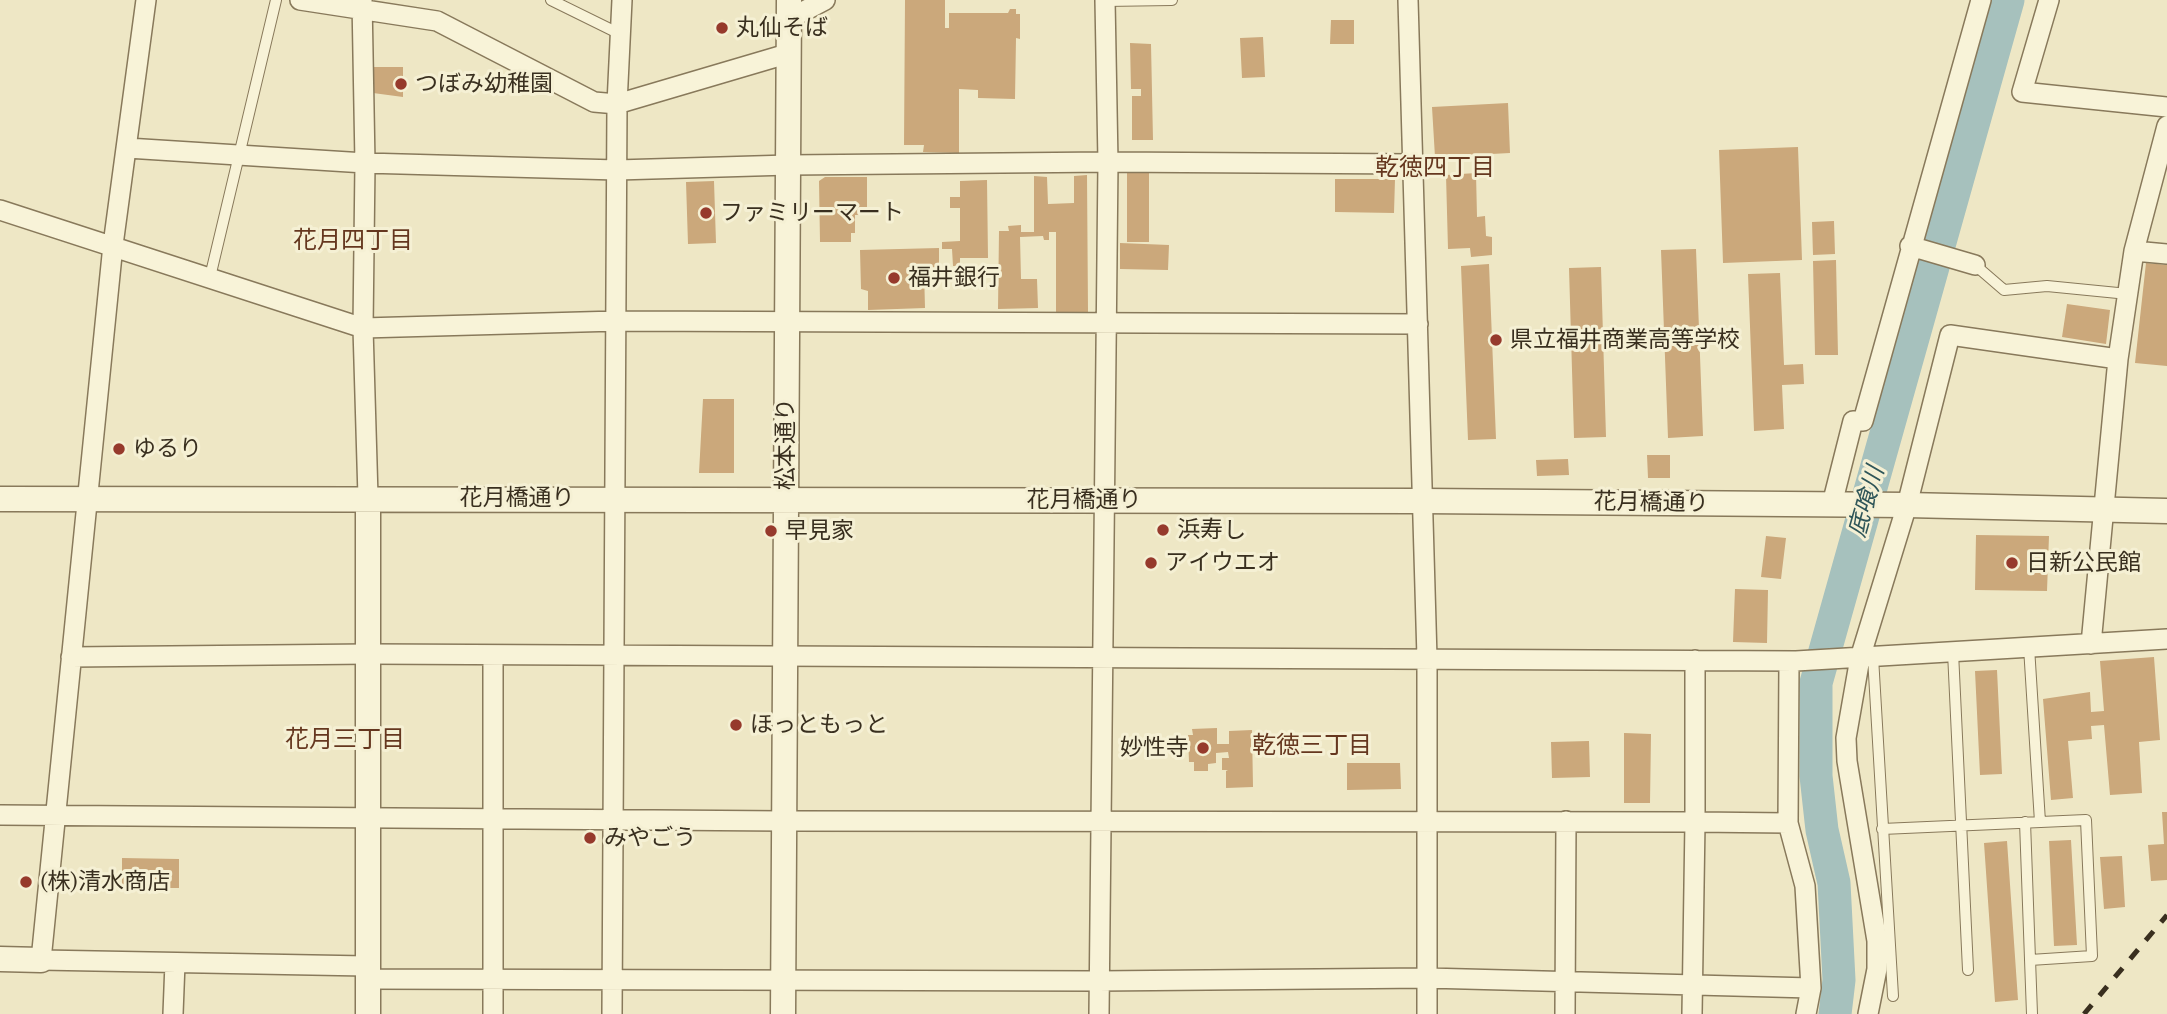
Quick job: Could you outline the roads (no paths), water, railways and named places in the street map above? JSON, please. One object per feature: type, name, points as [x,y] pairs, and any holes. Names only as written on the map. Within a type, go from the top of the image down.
[{"type":"street","points":[[41,960],[113,245],[146,0]]},
{"type":"street","points":[[300,0],[362,4],[437,21],[594,102],[617,104],[790,53]]},
{"type":"street","points":[[612,1014],[617,104],[621,0]]},
{"type":"street","points":[[789,10],[825,0]]},
{"type":"street","points":[[1099,1014],[1104,324],[1108,162],[1105,0]]},
{"type":"street","points":[[1408,0],[1427,658],[1427,1014]]},
{"type":"street","points":[[1839,505],[1853,421],[1863,421],[1980,0]]},
{"type":"street","points":[[2049,0],[2022,92],[2167,107]]},
{"type":"street","points":[[362,4],[365,163],[363,328],[369,654],[368,1014]]},
{"type":"street","name":"松本通り","points":[[783,1014],[785,321],[789,10]]},
{"type":"street","points":[[2091,644],[2118,359],[2134,251],[2167,126]]},
{"type":"street","points":[[127,148],[365,163],[617,170],[789,165],[1108,162],[1414,164]]},
{"type":"street","points":[[0,210],[363,328],[617,321],[1418,324]]},
{"type":"street","points":[[1910,246],[1975,265]]},
{"type":"street","points":[[2134,251],[2167,254]]},
{"type":"street","points":[[1868,1014],[1877,969],[1877,941],[1847,761],[1846,738],[1860,658],[1950,335],[2118,359]]},
{"type":"street","name":"花月橋通り","points":[[0,499],[368,497],[1423,500],[2167,511]]},
{"type":"street","points":[[71,657],[369,654],[785,659],[1427,658],[1792,661],[2167,639]]},
{"type":"street","points":[[493,655],[493,1014]]},
{"type":"street","points":[[1692,1014],[1695,660]]},
{"type":"street","points":[[1792,661],[1788,822],[1805,886],[1811,988],[1807,1014]]},
{"type":"street","points":[[0,815],[784,821],[1427,819],[1788,822]]},
{"type":"street","points":[[1565,1014],[1566,821]]},
{"type":"street","points":[[0,959],[175,963],[493,980],[783,982],[1427,978],[1811,988]]},
{"type":"street","points":[[173,1014],[175,963]]},
{"type":"lane","points":[[211,277],[276,0]]},
{"type":"lane","points":[[551,0],[620,34]]},
{"type":"lane","points":[[1105,0],[1172,0]]},
{"type":"lane","points":[[1975,265],[2004,290],[2047,286],[2128,294]]},
{"type":"lane","points":[[2029,647],[2040,822]]},
{"type":"lane","points":[[1953,652],[1968,970]]},
{"type":"lane","points":[[1860,658],[1882,829],[1893,996]]},
{"type":"lane","points":[[1882,829],[2086,820],[2092,956],[2031,960]]},
{"type":"lane","points":[[2025,822],[2032,1014]]},
{"type":"waterway","name":"底喰川","points":[[1835,1014],[1839,980],[1834,883],[1822,830],[1816,776],[1816,683],[2008,0]]},
{"type":"railway","points":[[2084,1014],[2167,915]]},
{"type":"place","name":"丸仙そば","points":[[722,28]]},
{"type":"place","name":"つぼみ幼稚園","points":[[401,84]]},
{"type":"place","name":"ファミリーマート","points":[[706,213]]},
{"type":"place","name":"福井銀行","points":[[894,278]]},
{"type":"place","name":"県立福井商業高等学校","points":[[1496,340]]},
{"type":"place","name":"ゆるり","points":[[119,449]]},
{"type":"place","name":"浜寿し","points":[[1163,530]]},
{"type":"place","name":"早見家","points":[[771,531]]},
{"type":"place","name":"アイウエオ","points":[[1151,563]]},
{"type":"place","name":"日新公民館","points":[[2012,563]]},
{"type":"place","name":"ほっともっと","points":[[736,725]]},
{"type":"place","name":"妙性寺","points":[[1203,748]]},
{"type":"place","name":"みやごう","points":[[590,838]]},
{"type":"place","name":"(株)清水商店","points":[[26,882]]},
{"type":"district","name":"乾徳四丁目","points":[[1435,168]]},
{"type":"district","name":"花月四丁目","points":[[353,241]]},
{"type":"district","name":"花月三丁目","points":[[345,740]]},
{"type":"district","name":"乾徳三丁目","points":[[1312,746]]}]
